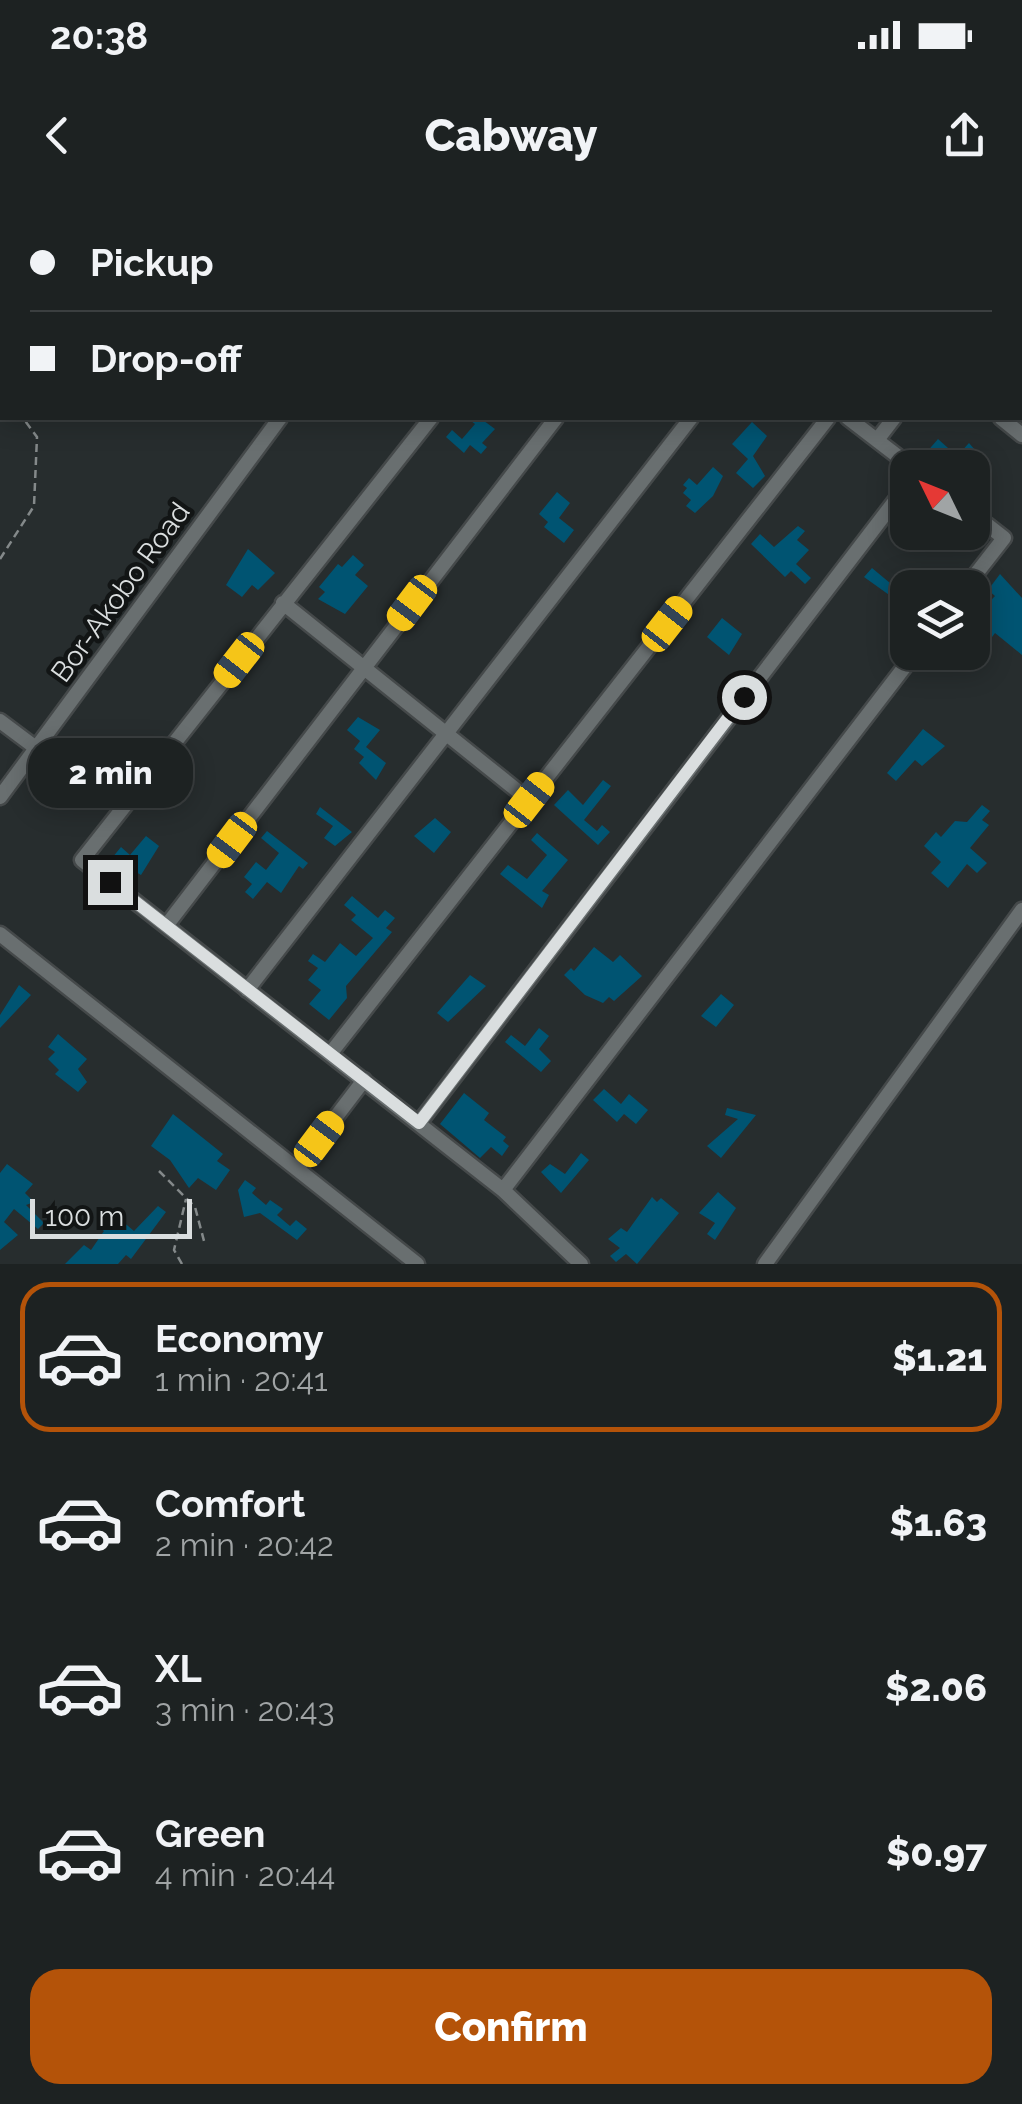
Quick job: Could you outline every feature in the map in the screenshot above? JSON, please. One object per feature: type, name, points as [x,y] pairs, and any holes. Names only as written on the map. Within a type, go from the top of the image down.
[{"type":"street","name":"Bor-Akobo Road","points":[[0,797],[279,420]]},
{"type":"street","points":[[428,420],[82,860],[503,1190],[581,1264]]},
{"type":"street","points":[[166,926],[554,420]]},
{"type":"street","points":[[248,990],[689,420]]},
{"type":"street","points":[[330,1054],[826,420]]},
{"type":"street","points":[[851,420],[890,450]]},
{"type":"street","points":[[877,440],[892,420]]},
{"type":"street","points":[[419,1123],[890,508]]},
{"type":"street","points":[[980,570],[1004,538],[990,528]]},
{"type":"street","points":[[284,603],[529,800]]},
{"type":"street","points":[[503,1190],[902,670]]},
{"type":"street","points":[[0,721],[36,748]]},
{"type":"street","points":[[766,1264],[1022,910]]},
{"type":"street","points":[[0,934],[416,1264]]},
{"type":"street","points":[[297,1168],[364,1080]]},
{"type":"path","points":[[0,560],[34,506],[38,437],[25,420]]},
{"type":"path","points":[[159,1171],[195,1207],[204,1240]]},
{"type":"path","points":[[182,1264],[174,1250],[186,1198]]},
{"type":"building","points":[[470,420],[483,420],[495,429],[482,443],[487,447],[481,454],[470,445],[464,453],[446,437],[452,430],[462,439],[475,424]]},
{"type":"building","points":[[752,422],[767,436],[753,456],[765,476],[753,488],[736,473],[748,459],[732,444]]},
{"type":"building","points":[[938,439],[950,450],[928,450]]},
{"type":"building","points":[[713,467],[723,476],[713,496],[695,513],[686,506],[691,500],[683,493],[687,488],[683,485],[689,478],[697,485]]},
{"type":"building","points":[[557,492],[570,503],[559,518],[574,530],[564,543],[544,527],[548,522],[539,514]]},
{"type":"building","points":[[798,526],[805,531],[797,540],[809,550],[796,564],[811,578],[805,584],[791,571],[785,577],[751,544],[760,534],[774,547]]},
{"type":"building","points":[[248,549],[275,573],[258,590],[252,585],[242,597],[226,585]]},
{"type":"building","points":[[353,555],[364,565],[355,575],[368,586],[345,614],[318,599],[325,592],[319,587],[338,564],[342,567]]},
{"type":"building","points":[[872,568],[890,583],[890,596],[864,577]]},
{"type":"building","points":[[1000,574],[1022,598],[1022,655],[995,633],[990,640],[990,601],[995,596],[990,587]]},
{"type":"building","points":[[722,618],[742,634],[729,655],[707,637]]},
{"type":"building","points":[[358,717],[380,730],[366,747],[386,763],[376,780],[359,763],[364,757],[354,749],[360,741],[347,730]]},
{"type":"building","points":[[923,729],[945,746],[922,766],[915,760],[896,781],[887,773]]},
{"type":"building","points":[[104,744],[125,759],[116,771],[119,774],[101,796],[76,774],[85,765],[96,775],[106,760],[98,752]]},
{"type":"building","points":[[603,780],[611,786],[584,820],[597,831],[602,825],[610,832],[598,845],[554,805],[568,790],[583,805]]},
{"type":"building","points":[[982,805],[990,811],[982,820],[989,825],[970,848],[987,863],[977,873],[967,864],[948,888],[931,873],[941,862],[924,846],[936,832],[941,837],[955,821],[967,822]]},
{"type":"building","points":[[320,807],[352,832],[335,846],[324,838],[333,826],[316,814]]},
{"type":"building","points":[[435,818],[451,832],[434,853],[414,836]]},
{"type":"building","points":[[267,831],[308,863],[303,869],[299,866],[281,893],[267,882],[253,899],[245,892],[252,884],[244,877],[256,862],[266,870],[279,853],[261,838]]},
{"type":"building","points":[[537,833],[568,860],[542,891],[549,895],[542,908],[500,874],[508,865],[527,879],[547,855],[531,840]]},
{"type":"building","points":[[146,836],[159,846],[141,875],[112,858],[121,847],[130,855]]},
{"type":"building","points":[[352,896],[378,918],[385,910],[395,918],[386,928],[392,932],[346,986],[347,998],[329,1020],[309,1004],[321,990],[308,980],[318,968],[308,961],[313,954],[325,962],[340,943],[356,956],[373,938],[351,920],[356,915],[344,905]]},
{"type":"building","points":[[594,947],[613,962],[620,955],[642,976],[614,1001],[609,997],[603,1003],[585,995],[564,975],[571,968],[574,971]]},
{"type":"building","points":[[470,975],[486,986],[448,1022],[437,1013]]},
{"type":"building","points":[[19,985],[31,995],[0,1028],[0,1015]]},
{"type":"building","points":[[721,994],[734,1005],[716,1027],[701,1016]]},
{"type":"building","points":[[539,1028],[549,1036],[539,1049],[551,1061],[541,1072],[505,1042],[511,1035],[525,1046]]},
{"type":"building","points":[[58,1034],[87,1059],[78,1069],[87,1082],[78,1092],[55,1074],[59,1070],[48,1059],[55,1052],[48,1047]]},
{"type":"building","points":[[604,1089],[621,1104],[629,1094],[648,1110],[636,1124],[624,1114],[617,1122],[593,1100]]},
{"type":"building","points":[[464,1093],[489,1113],[484,1120],[506,1137],[503,1141],[509,1146],[502,1156],[491,1147],[480,1158],[440,1124]]},
{"type":"building","points":[[727,1108],[756,1115],[721,1158],[707,1146],[738,1119],[725,1115]]},
{"type":"building","points":[[173,1114],[223,1154],[217,1161],[230,1170],[216,1190],[198,1178],[189,1188],[170,1160],[151,1146]]},
{"type":"building","points":[[581,1153],[589,1160],[561,1193],[541,1172],[550,1164],[565,1174]]},
{"type":"building","points":[[7,1164],[33,1184],[25,1193],[34,1202],[26,1205],[44,1223],[38,1229],[14,1209],[4,1222],[18,1235],[0,1250],[0,1173]]},
{"type":"building","points":[[245,1180],[256,1188],[252,1193],[266,1205],[270,1200],[283,1209],[277,1215],[290,1226],[296,1220],[307,1229],[297,1240],[260,1213],[244,1217],[238,1190]]},
{"type":"building","points":[[718,1192],[736,1208],[715,1240],[707,1234],[715,1223],[699,1213]]},
{"type":"building","points":[[652,1197],[657,1202],[661,1198],[679,1213],[637,1264],[626,1254],[616,1262],[610,1256],[620,1248],[608,1239],[621,1228],[627,1232]]},
{"type":"building","points":[[158,1206],[166,1212],[131,1259],[126,1255],[118,1264],[65,1264],[84,1245],[91,1250],[104,1231],[98,1227],[109,1210],[134,1231]]},
{"type":"route","points":[[110,882],[419,1123],[744,697]]}]
